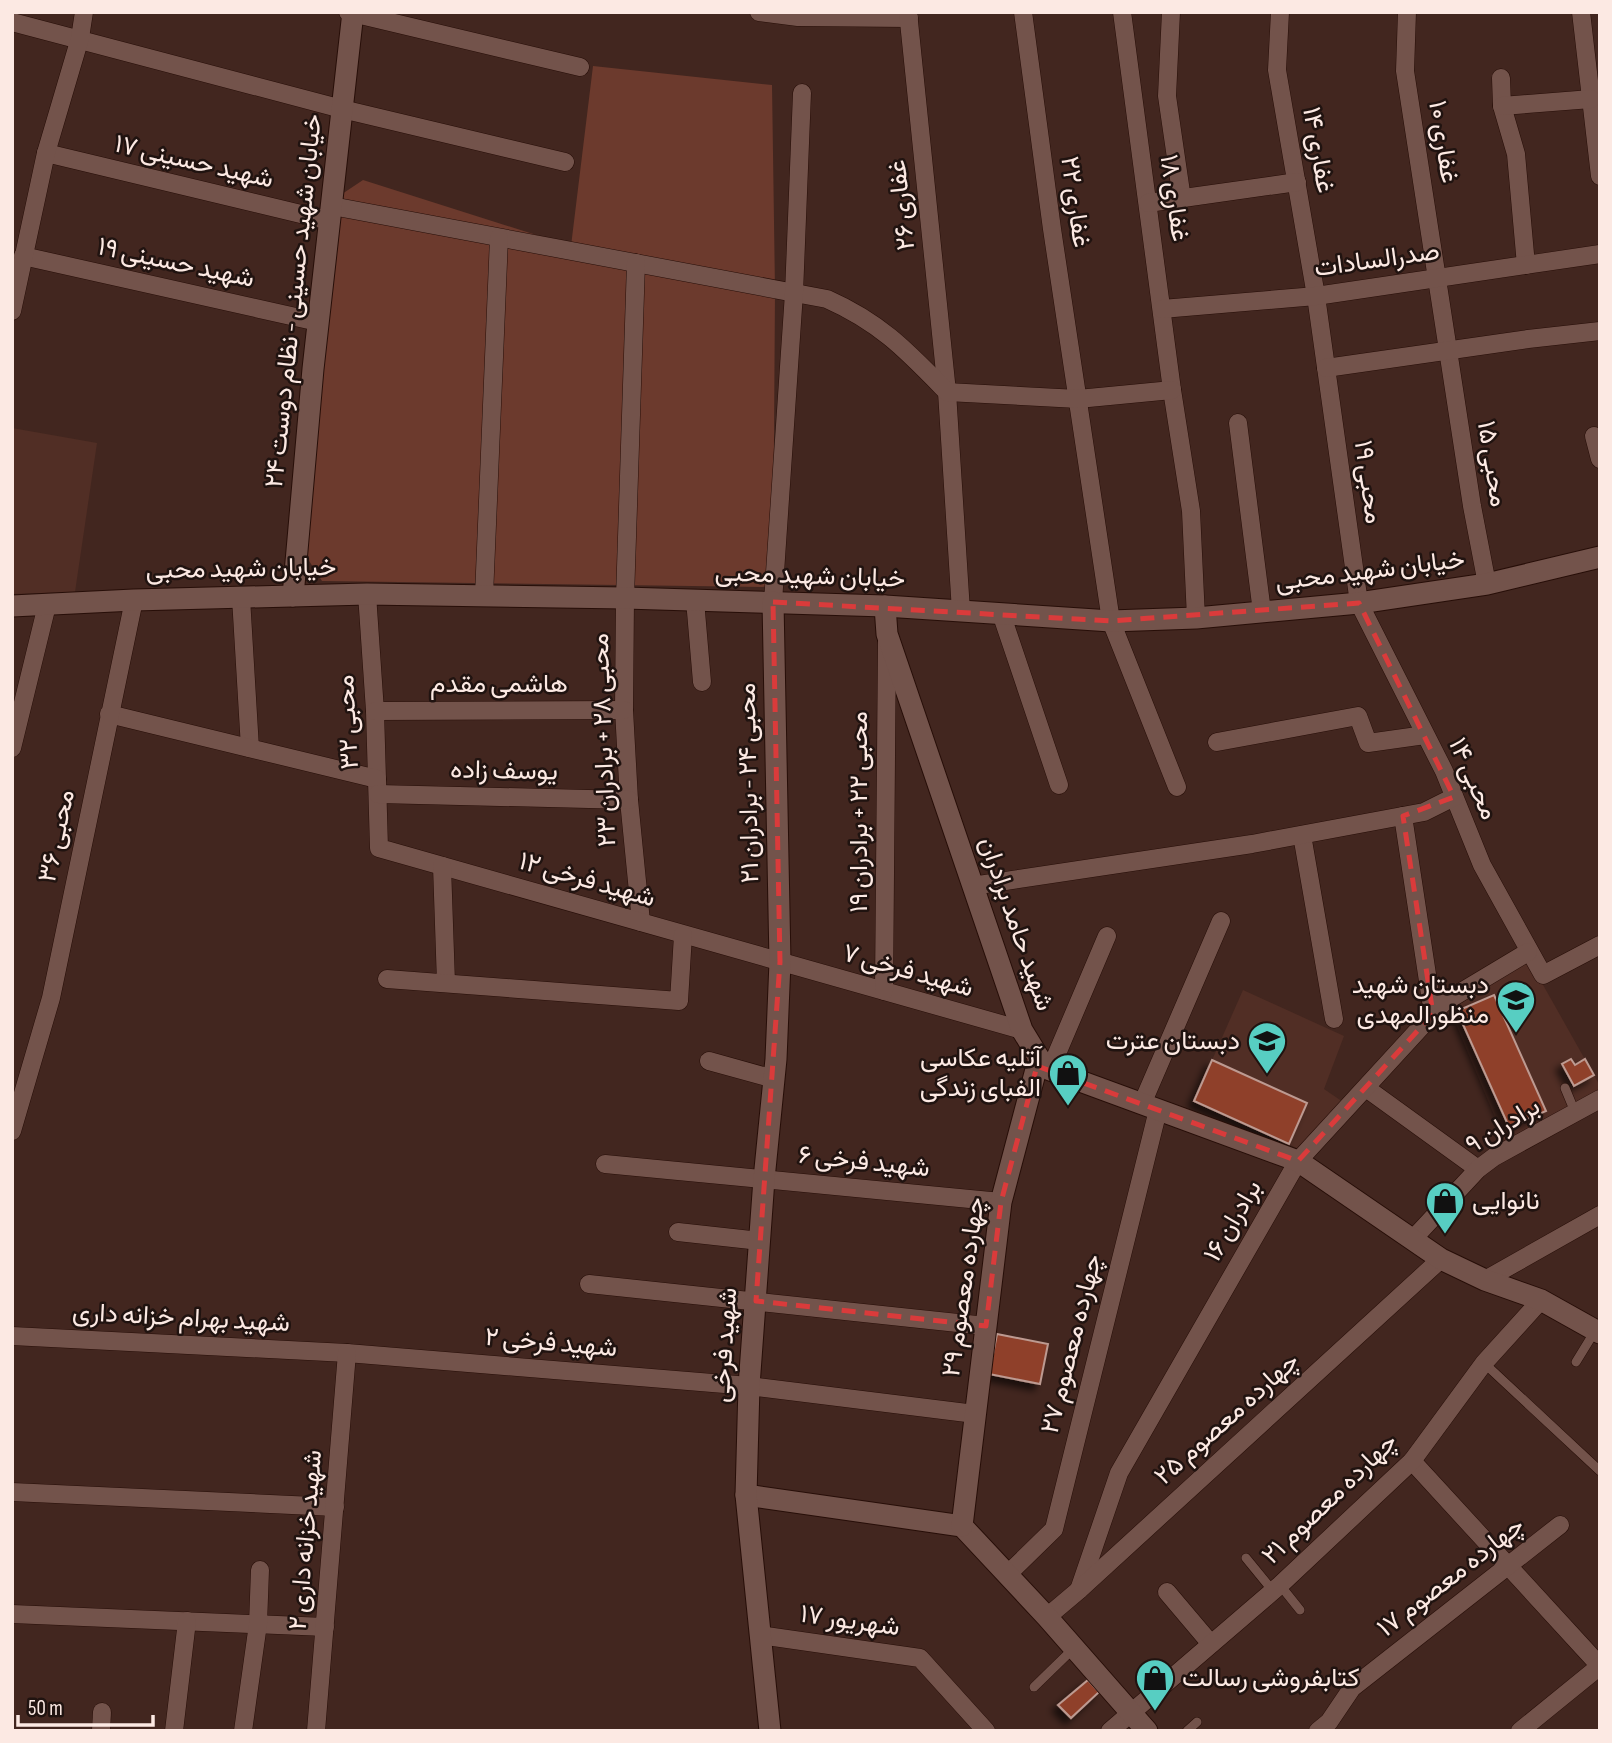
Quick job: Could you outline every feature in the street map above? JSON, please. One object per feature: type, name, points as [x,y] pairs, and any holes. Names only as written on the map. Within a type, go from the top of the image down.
[{"type":"street","points":[[12,311],[46,153],[80,38],[84,12]]},
{"type":"street","points":[[760,12],[798,17],[908,15]]},
{"type":"street","name":"غفاری ۲۲","points":[[1023,12],[1052,229],[1111,621],[1177,787]]},
{"type":"street","name":"غفاری ۱۸","points":[[1122,12],[1172,390],[1191,511],[1196,618]]},
{"type":"street","points":[[1171,12],[1167,96],[1182,199]]},
{"type":"street","name":"غفاری ۱۴","points":[[1280,12],[1278,70],[1326,368]]},
{"type":"street","name":"غفاری ۱۰","points":[[1407,12],[1405,71],[1448,351]]},
{"type":"street","points":[[1600,16],[1580,12],[1600,176]]},
{"type":"street","points":[[351,13],[580,67]]},
{"type":"street","name":"خیابان شهید حسینی - نظام دوست ۲۴","points":[[293,596],[318,322],[351,13]]},
{"type":"street","name":"غفاری ۲۶","points":[[908,15],[947,392],[961,611]]},
{"type":"street","points":[[12,22],[342,109],[565,162]]},
{"type":"street","points":[[1501,78],[1502,106],[1516,154],[1526,265]]},
{"type":"street","points":[[773,602],[794,293],[802,93]]},
{"type":"street","points":[[1502,106],[1591,99]]},
{"type":"street","name":"شهید حسینی ۱۷","points":[[46,153],[331,214],[499,238],[827,299],[857,312],[891,336],[947,392]]},
{"type":"street","points":[[1148,203],[1297,182]]},
{"type":"street","points":[[484,596],[499,238]]},
{"type":"street","name":"صدرالسادات","points":[[1161,309],[1316,296],[1600,254]]},
{"type":"street","name":"شهید حسینی ۱۹","points":[[23,256],[318,322]]},
{"type":"street","name":"محبی ۲۸ + برادران ۲۳","points":[[636,263],[624,710],[629,800],[641,922]]},
{"type":"street","points":[[1326,368],[1600,331]]},
{"type":"street","name":"محبی ۱۵","points":[[1448,351],[1487,584]]},
{"type":"street","name":"محبی ۱۹","points":[[1326,368],[1359,603]]},
{"type":"street","points":[[947,392],[1078,399],[1172,390]]},
{"type":"street","points":[[1238,424],[1262,612]]},
{"type":"street","points":[[1594,436],[1600,459]]},
{"type":"street","name":"خیابان شهید محبی","points":[[12,606],[367,594],[625,597],[885,606],[1111,621],[1196,618],[1359,603],[1487,584],[1600,557]]},
{"type":"street","name":"محبی ۳۲","points":[[367,594],[375,711],[379,848]]},
{"type":"street","points":[[241,598],[250,748]]},
{"type":"street","name":"محبی ۳۶","points":[[12,1131],[20,1079],[51,998],[134,600]]},
{"type":"street","points":[[695,600],[702,682]]},
{"type":"street","name":"محبی ۲۴ - برادران ۲۱","points":[[773,602],[780,962]]},
{"type":"street","name":"محبی ۱۴","points":[[1359,603],[1454,797],[1482,865],[1543,975],[1600,946]]},
{"type":"street","points":[[12,748],[47,605]]},
{"type":"street","name":"شهید حامد برادران","points":[[885,606],[887,634],[972,886],[1023,1030],[1044,1064]]},
{"type":"street","points":[[1001,613],[1059,785]]},
{"type":"street","name":"محبی ۲۲ + برادران ۱۹","points":[[884,991],[887,634]]},
{"type":"street","name":"هاشمی مقدم","points":[[375,711],[624,710]]},
{"type":"street","name":"یوسف زاده","points":[[109,714],[250,748],[377,787],[629,800]]},
{"type":"street","points":[[1217,741],[1358,716],[1368,743],[1424,735]]},
{"type":"street","points":[[972,886],[1302,835],[1424,812],[1454,797]]},
{"type":"street","points":[[1403,816],[1433,1014]]},
{"type":"street","points":[[1302,835],[1334,1019]]},
{"type":"street","name":"شهید فرخی ۱۲","points":[[379,848],[780,962]]},
{"type":"street","points":[[442,866],[446,983]]},
{"type":"street","name":"چهارده معصوم ۲۷","points":[[1008,1574],[1054,1530],[1150,1107],[1221,921]]},
{"type":"street","points":[[387,979],[679,1001],[683,934]]},
{"type":"street","points":[[1107,936],[1044,1064],[1150,1107],[1298,1161],[1441,1259],[1485,1280],[1541,1300],[1598,1332]]},
{"type":"street","name":"برادران ۱۶","points":[[1079,1590],[1119,1473],[1298,1161],[1443,1003],[1528,951]]},
{"type":"street","name":"شهید فرخی ۷","points":[[780,962],[1023,1030]]},
{"type":"street","name":"شهید فرخی","points":[[769,1731],[746,1496],[750,1386],[764,1179],[774,1079],[780,962]]},
{"type":"street","points":[[709,1061],[774,1079]]},
{"type":"street","name":"چهارده معصوم ۲۹","points":[[962,1526],[1001,1202],[1044,1064]]},
{"type":"street","points":[[1366,1088],[1478,1169]]},
{"type":"street","name":"برادران ۹","points":[[1413,1239],[1478,1169],[1494,1157],[1600,1099]]},
{"type":"street","name":"شهید فرخی ۶","points":[[605,1164],[1001,1202]]},
{"type":"street","points":[[1485,1280],[1600,1215]]},
{"type":"street","points":[[678,1232],[760,1241]]},
{"type":"street","name":"چهارده معصوم ۲۵","points":[[1047,1617],[1441,1259]]},
{"type":"street","points":[[589,1284],[986,1326]]},
{"type":"street","name":"چهارده معصوم ۲۱","points":[[1110,1731],[1276,1588],[1412,1461],[1484,1363],[1541,1300]]},
{"type":"street","name":"شهید بهرام خزانه داری","points":[[12,1336],[347,1353]]},
{"type":"street","name":"شهید فرخی ۲","points":[[347,1353],[750,1386],[975,1414]]},
{"type":"street","name":"شهید خزانه داری ۲","points":[[316,1731],[347,1353]]},
{"type":"street","points":[[1412,1461],[1600,1666],[1520,1731]]},
{"type":"street","points":[[12,1492],[335,1507]]},
{"type":"street","points":[[746,1496],[962,1526],[1047,1617],[1147,1731]]},
{"type":"street","name":"چهارده معصوم ۱۷","points":[[1318,1731],[1329,1721],[1352,1688],[1560,1525]]},
{"type":"street","points":[[243,1731],[258,1624],[260,1570]]},
{"type":"street","points":[[1167,1592],[1211,1644]]},
{"type":"street","points":[[12,1614],[325,1627]]},
{"type":"street","points":[[174,1731],[187,1621]]},
{"type":"street","name":"۱۷ شهریور","points":[[759,1635],[920,1658],[986,1731]]},
{"type":"street","points":[[101,1731],[102,1712]]},
{"type":"lane","points":[[1565,1088],[1575,1112]]},
{"type":"lane","points":[[1576,1362],[1598,1332]]},
{"type":"lane","points":[[1484,1363],[1600,1471]]},
{"type":"lane","points":[[1246,1558],[1300,1610]]},
{"type":"lane","points":[[1034,1686],[1074,1648]]},
{"type":"lane","points":[[1187,1731],[1197,1722]]},
{"type":"highlighted area","points":[[773,602],[1111,621],[1359,603],[1454,797],[1403,816],[1433,1014],[1298,1161],[1037,1066],[1001,1202],[986,1326],[756,1301],[780,962]]},
{"type":"shaded area","points":[[593,66],[772,85],[775,290],[773,587],[322,581],[304,553],[342,194],[363,180],[571,246]]},
{"type":"shaded area","points":[[12,428],[97,443],[75,592],[12,594]]},
{"type":"shaded area","name":"دبستان شهید منظورالمهدی","points":[[1529,960],[1600,1086],[1600,1092],[1505,1141],[1450,1010]]},
{"type":"shaded area","name":"دبستان عترت","points":[[1243,990],[1344,1036],[1324,1089],[1343,1102],[1299,1149],[1194,1101]]},
{"type":"building","name":"دبستان شهید منظورالمهدی","points":[[1494,995],[1546,1111],[1509,1127],[1457,1011]]},
{"type":"building","points":[[1571,1059],[1575,1065],[1585,1059],[1594,1075],[1574,1086],[1562,1064]]},
{"type":"building","name":"دبستان عترت","points":[[1212,1060],[1307,1103],[1289,1144],[1194,1101]]},
{"type":"building","points":[[997,1334],[1048,1344],[1040,1384],[989,1374]]},
{"type":"building","points":[[1088,1680],[1099,1692],[1071,1718],[1058,1705]]},
{"type":"place","name":"دبستان شهید منظورالمهدی","points":[[1516,1034]]},
{"type":"place","name":"دبستان عترت","points":[[1267,1075]]},
{"type":"place","name":"آتلیه عکاسی الفبای زندگی","points":[[1068,1107]]},
{"type":"place","name":"نانوایی","points":[[1445,1235]]},
{"type":"place","name":"کتابفروشی رسالت","points":[[1155,1712]]}]
